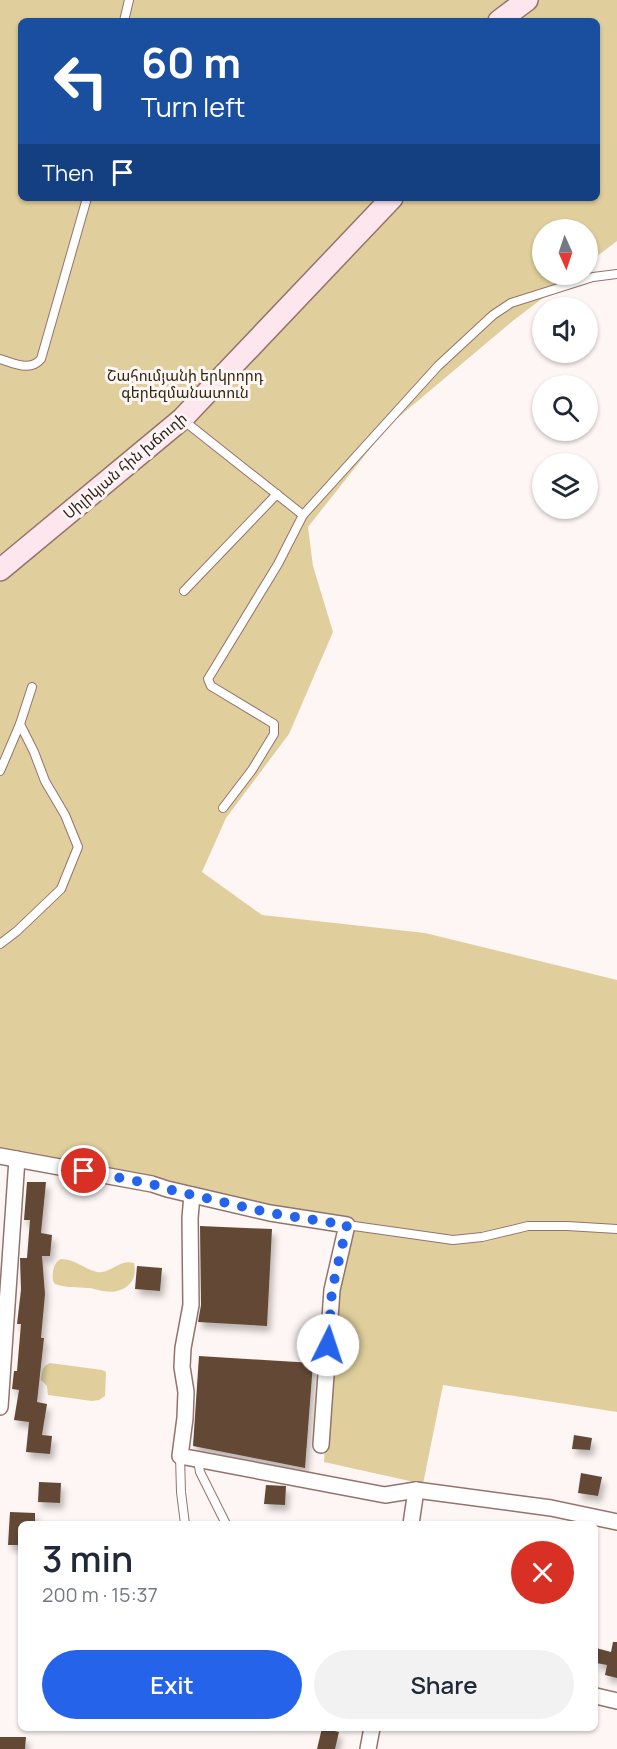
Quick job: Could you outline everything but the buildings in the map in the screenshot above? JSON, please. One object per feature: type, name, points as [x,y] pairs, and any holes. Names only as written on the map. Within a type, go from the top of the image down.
[{"type":"street","points":[[503,18],[527,0]]},
{"type":"street","name":"Սիլիկյան հին խճուղի","points":[[0,570],[182,419],[389,201]]},
{"type":"street","points":[[0,1156],[152,1184],[270,1213],[347,1225],[332,1290],[321,1445]]},
{"type":"street","points":[[0,1407],[17,1159]]},
{"type":"street","points":[[192,1195],[191,1305],[183,1348],[182,1367],[186,1392],[180,1456],[385,1495],[416,1490],[550,1508],[617,1522]]},
{"type":"street","points":[[411,1521],[416,1490]]},
{"type":"street","points":[[598,1696],[617,1701]]},
{"type":"street","points":[[368,1749],[371,1731]]},
{"type":"lane","points":[[125,18],[129,0]]},
{"type":"lane","points":[[0,358],[30,367],[41,359],[86,201]]},
{"type":"lane","points":[[223,808],[252,770],[274,734],[274,724],[211,686],[208,679],[278,564],[303,515],[438,366],[493,315],[511,303],[593,277],[617,274]]},
{"type":"lane","points":[[182,419],[303,515]]},
{"type":"lane","points":[[184,591],[277,494]]},
{"type":"lane","points":[[0,771],[20,724],[32,687]]},
{"type":"lane","points":[[0,944],[17,932],[62,889],[78,847],[65,815],[45,781],[20,724]]},
{"type":"lane","points":[[347,1225],[453,1240],[482,1237],[528,1227],[617,1228]]},
{"type":"lane","points":[[180,1456],[181,1492],[186,1521]]},
{"type":"lane","points":[[198,1460],[200,1472],[224,1521]]},
{"type":"green space","name":"Շահումյանի երկրորդ գերեզմանատուն","points":[[0,0],[617,0],[617,241],[598,255],[598,219],[532,219],[532,285],[560,285],[544,297],[532,297],[532,306],[388,426],[308,527],[313,566],[333,632],[289,734],[226,818],[202,872],[262,915],[425,933],[617,980],[617,1412],[443,1385],[423,1484],[324,1462],[333,1320],[350,1231],[0,1154]]},
{"type":"green space","points":[[61,1259],[97,1272],[107,1271],[124,1263],[134,1263],[134,1277],[127,1286],[116,1291],[67,1287],[55,1284],[53,1281],[55,1266]]},
{"type":"green space","points":[[50,1363],[106,1372],[105,1396],[92,1401],[48,1395],[47,1386],[41,1380],[44,1368]]},
{"type":"route","points":[[84,1171],[152,1184],[270,1213],[347,1225],[332,1290],[328,1345]]}]
